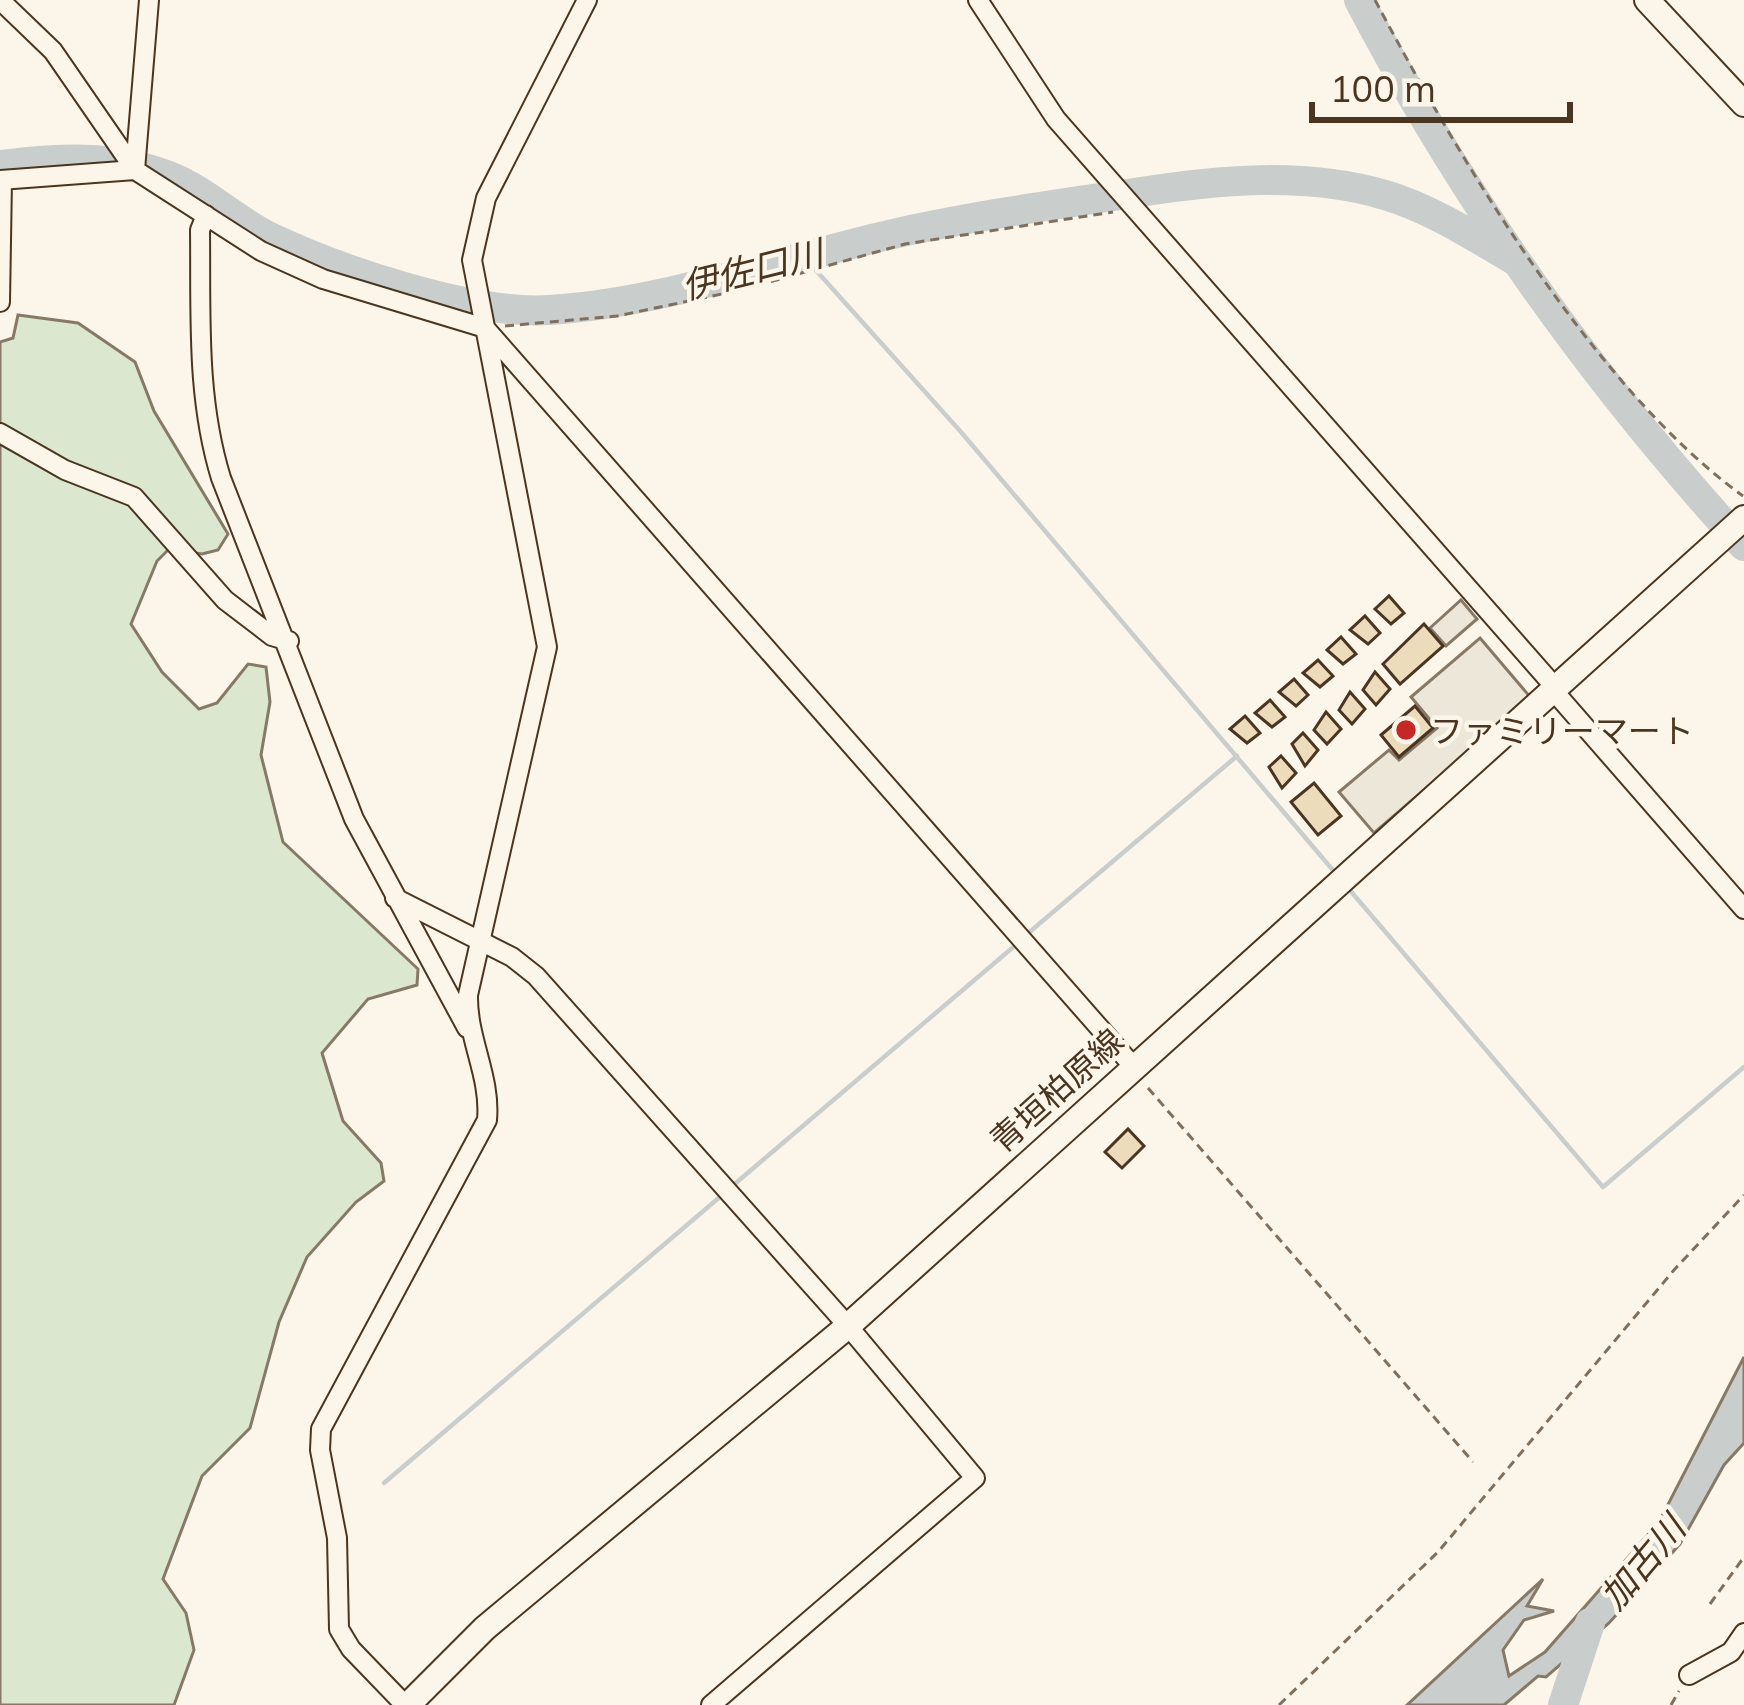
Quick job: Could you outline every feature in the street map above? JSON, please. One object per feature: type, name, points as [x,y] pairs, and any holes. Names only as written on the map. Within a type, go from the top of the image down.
[{"type":"main road","points":[[1647,0],[1744,104]]},
{"type":"main road","name":"青垣柏原線","points":[[406,1705],[485,1628],[848,1326],[1744,518]]},
{"type":"street","points":[[0,0],[53,51],[135,170],[261,251],[323,278],[482,310],[1132,1067]]},
{"type":"street","points":[[135,170],[149,0]]},
{"type":"street","points":[[467,1028],[479,940],[547,647],[472,260],[486,198],[587,0]]},
{"type":"street","points":[[978,0],[1055,119],[1744,909]]},
{"type":"street","points":[[0,302],[1,180],[135,170]]},
{"type":"street","points":[[206,215],[200,230],[207,434],[355,820],[467,1028],[486,1084],[487,1120],[321,1429],[320,1450],[337,1538],[339,1629],[350,1649],[406,1705]]},
{"type":"street","points":[[0,433],[26,452],[134,497],[225,600],[272,636],[289,641]]},
{"type":"street","points":[[395,898],[479,940],[536,976],[848,1326],[975,1478],[718,1703]]},
{"type":"street","points":[[1688,1675],[1731,1652],[1744,1634]]},
{"type":"path","points":[[1376,0],[1453,134],[1561,299],[1630,389],[1701,465],[1744,497]]},
{"type":"path","points":[[482,310],[617,316],[741,290],[905,244],[1133,209]]},
{"type":"path","points":[[1132,1067],[1473,1462]]},
{"type":"path","points":[[1279,1705],[1451,1538],[1674,1270],[1744,1195]]},
{"type":"path","points":[[1710,1604],[1744,1557]]},
{"type":"green space","points":[[18,315],[78,323],[135,362],[154,411],[228,534],[218,550],[202,554],[169,549],[157,561],[131,624],[162,672],[199,709],[217,703],[248,664],[266,667],[270,702],[261,755],[283,842],[418,969],[417,985],[368,999],[322,1053],[343,1121],[381,1163],[384,1181],[356,1202],[307,1257],[279,1322],[250,1428],[202,1476],[163,1579],[186,1613],[194,1650],[174,1705],[0,1705],[0,342],[13,338]]},
{"type":"shaded area","points":[[1461,600],[1477,619],[1446,646],[1430,628]]},
{"type":"shaded area","points":[[1480,638],[1531,698],[1374,833],[1339,792],[1389,750],[1399,760],[1437,728],[1411,697]]},
{"type":"water","name":"加古川","points":[[1744,1357],[1744,1443],[1724,1465],[1680,1544],[1609,1623],[1546,1677],[1538,1676],[1504,1705],[1407,1705],[1543,1579],[1527,1606],[1554,1611],[1524,1620],[1503,1650],[1509,1676],[1545,1652],[1659,1522]]},
{"type":"building","points":[[1389,596],[1404,613],[1391,624],[1375,609]]},
{"type":"building","points":[[1365,616],[1380,633],[1368,644],[1350,630]]},
{"type":"building","points":[[1424,624],[1443,646],[1400,684],[1383,664]]},
{"type":"building","points":[[1341,637],[1356,654],[1343,664],[1327,650]]},
{"type":"building","points":[[1318,660],[1333,676],[1320,687],[1303,673]]},
{"type":"building","points":[[1375,672],[1390,689],[1376,705],[1363,690]]},
{"type":"building","points":[[1294,679],[1308,695],[1296,706],[1279,692]]},
{"type":"building","points":[[1350,692],[1365,709],[1352,724],[1339,710]]},
{"type":"building","points":[[1270,700],[1285,717],[1272,727],[1255,713]]},
{"type":"building","points":[[1415,706],[1433,728],[1399,757],[1381,735]]},
{"type":"building","points":[[1326,712],[1341,729],[1327,744],[1314,730]]},
{"type":"building","points":[[1245,716],[1260,733],[1247,743],[1230,729]]},
{"type":"building","points":[[1303,733],[1318,750],[1305,766],[1292,744]]},
{"type":"building","points":[[1281,756],[1296,773],[1282,788],[1269,767]]},
{"type":"building","points":[[1314,783],[1341,816],[1318,835],[1291,802]]},
{"type":"building","points":[[1128,1129],[1144,1146],[1122,1168],[1105,1152]]},
{"type":"waterway","points":[[1359,0],[1442,146],[1534,285],[1634,419],[1744,546]]},
{"type":"waterway","name":"伊佐口川","points":[[0,165],[85,160],[148,169],[195,189],[270,237],[332,263],[445,298],[518,310],[634,299],[946,223],[1228,182],[1292,180],[1385,195],[1436,215],[1514,260]]},
{"type":"waterway","points":[[804,257],[961,432],[1337,875]]},
{"type":"waterway","points":[[1026,935],[1237,756]]},
{"type":"waterway","points":[[1348,888],[1603,1187],[1744,1067]]},
{"type":"waterway","points":[[730,1188],[1018,943]]},
{"type":"waterway","points":[[384,1483],[721,1196]]},
{"type":"waterway","points":[[1563,1705],[1590,1623]]},
{"type":"place","name":"ファミリーマート","points":[[1406,730]]}]
